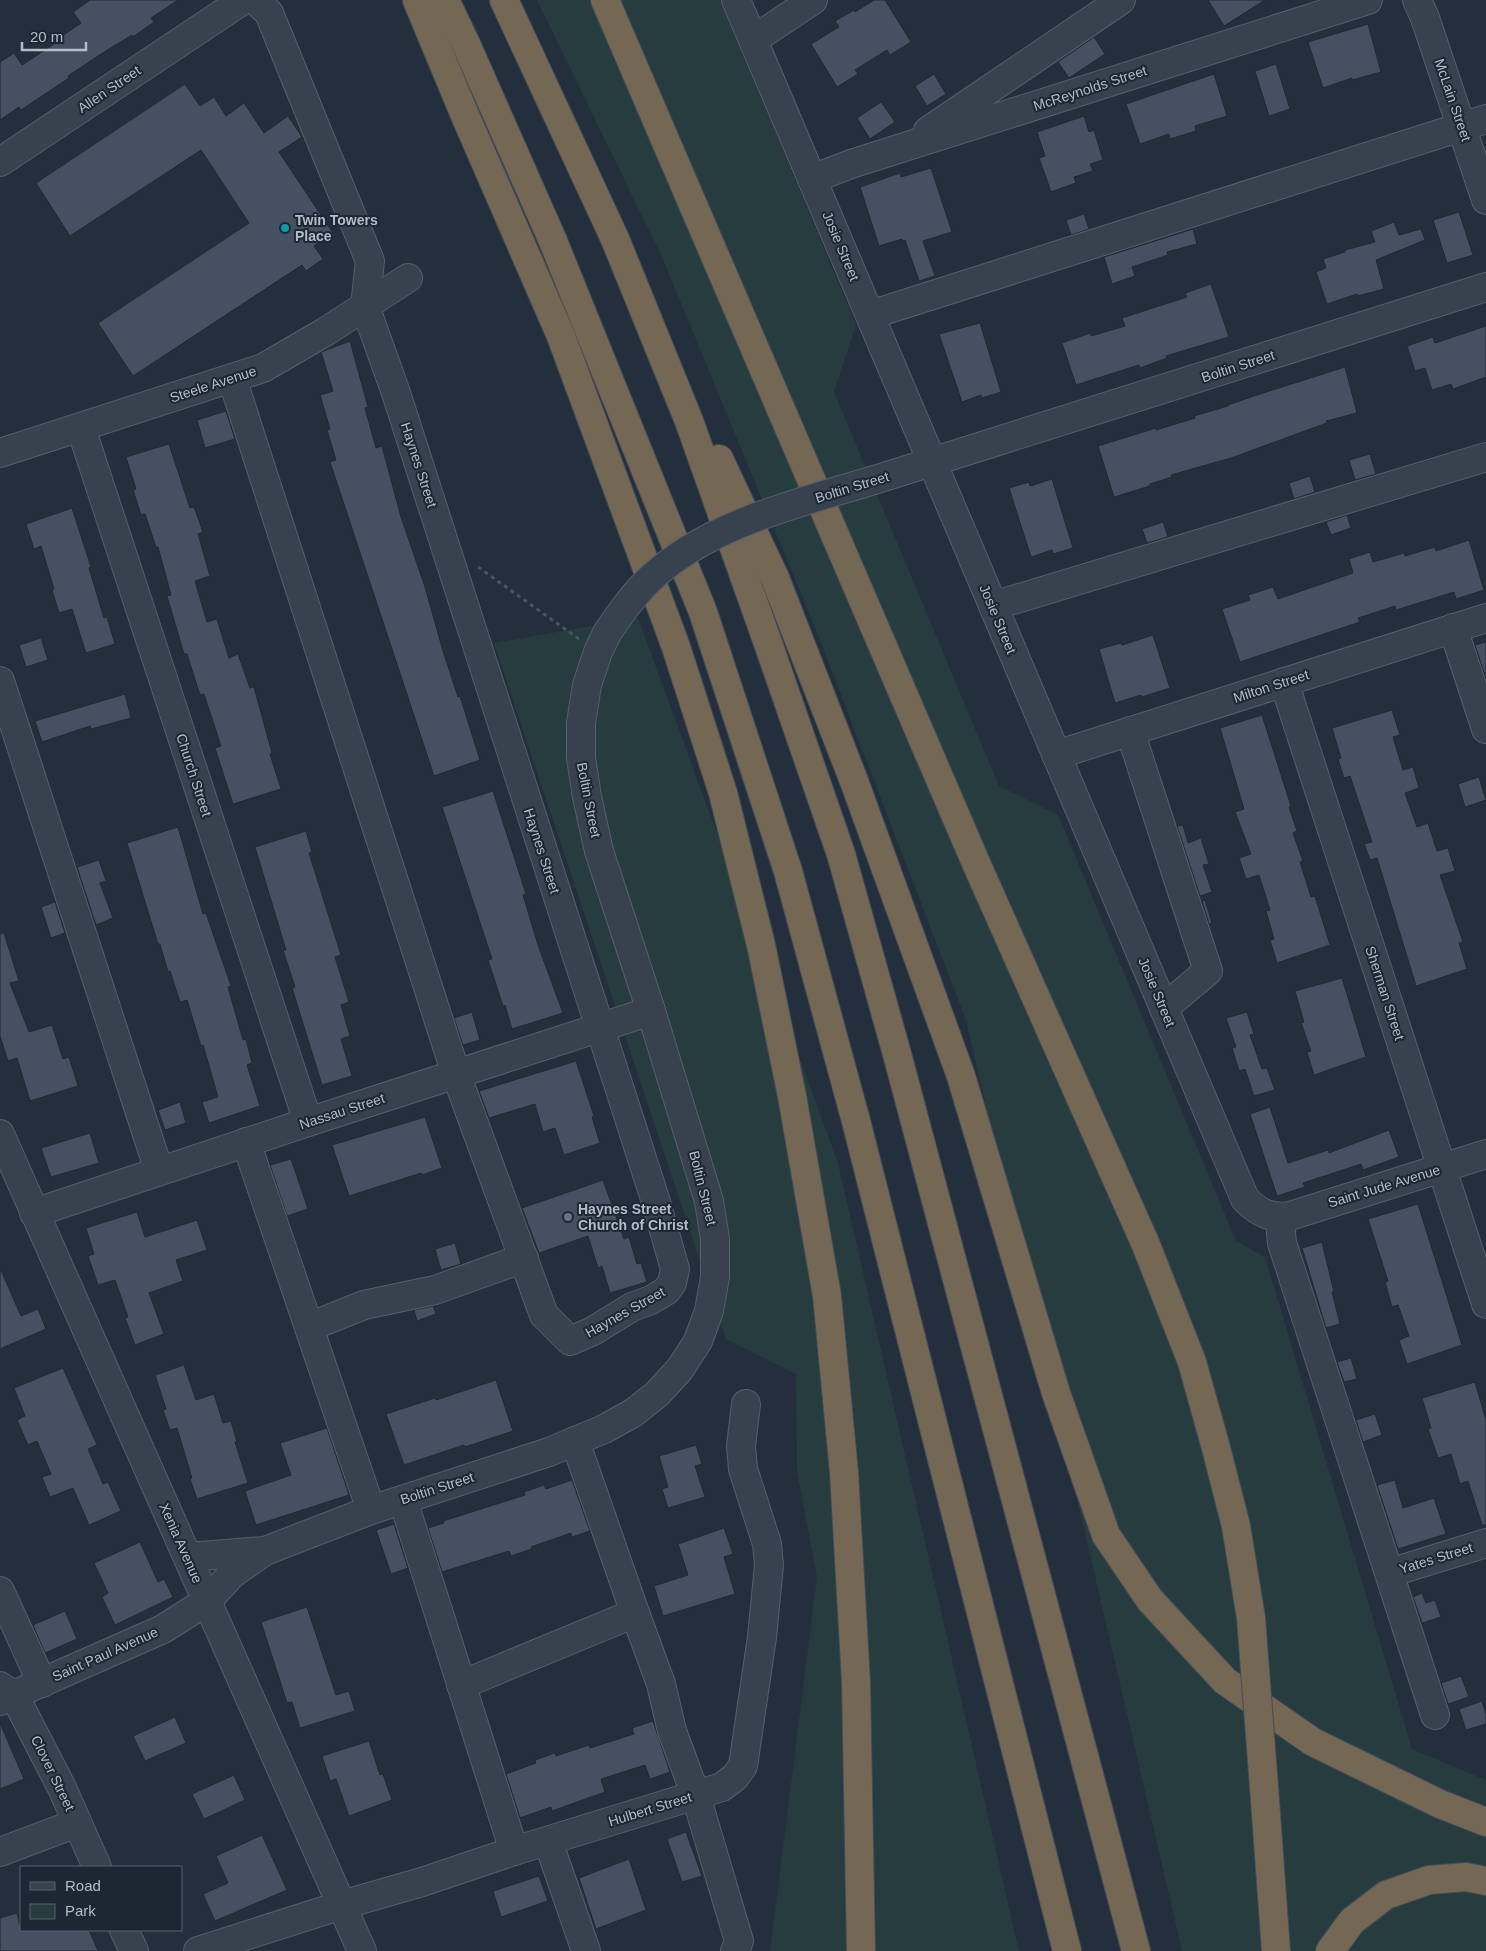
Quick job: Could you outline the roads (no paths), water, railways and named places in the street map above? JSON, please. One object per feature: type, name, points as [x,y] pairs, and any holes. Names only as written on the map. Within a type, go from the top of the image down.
[{"type":"highway","points":[[416,0],[561,336],[676,647],[723,793],[761,945],[792,1096],[827,1296],[844,1472],[856,1682],[861,1951]]},
{"type":"highway","points":[[445,0],[553,241],[703,612],[788,871],[861,1140],[1068,1951]]},
{"type":"highway","points":[[504,0],[775,578],[854,781],[961,1076],[1056,1393],[1106,1535],[1150,1600],[1225,1681],[1313,1742],[1440,1804],[1486,1822]]},
{"type":"highway","points":[[605,0],[976,863],[1146,1245],[1192,1362],[1236,1526],[1251,1618],[1276,1951]]},
{"type":"highway","points":[[615,239],[688,421],[841,854],[1136,1951]]},
{"type":"highway","points":[[1330,1951],[1352,1921],[1386,1895],[1429,1880],[1466,1876],[1486,1881]]},
{"type":"street","name":"Allen Street","points":[[0,162],[243,0]]},
{"type":"street","points":[[255,0],[270,13],[370,261],[365,306]]},
{"type":"street","name":"Josie Street","points":[[736,0],[1245,1199],[1256,1210],[1271,1217],[1282,1217]]},
{"type":"street","points":[[753,40],[813,0]]},
{"type":"street","points":[[903,147],[1122,0]]},
{"type":"street","name":"McReynolds Street","points":[[812,179],[903,147],[1368,0]]},
{"type":"street","name":"McLain Street","points":[[1417,0],[1474,123],[1486,200]]},
{"type":"street","points":[[870,315],[1474,123]]},
{"type":"street","name":"Steele Avenue","points":[[0,453],[263,368],[325,332],[408,278]]},
{"type":"street","name":"Boltin Street","points":[[207,1601],[232,1574],[265,1551],[371,1510],[550,1452],[604,1429],[633,1413],[657,1394],[680,1369],[698,1341],[709,1311],[714,1277],[715,1239],[709,1202],[652,1011],[599,851],[581,758],[581,723],[587,685],[602,643],[627,604],[650,579],[677,557],[702,541],[733,526],[766,514],[1486,287]]},
{"type":"street","name":"Haynes Street","points":[[365,306],[396,393],[547,868],[653,1192],[675,1269],[672,1283],[666,1292],[652,1300],[632,1307],[593,1331],[570,1341],[544,1314],[524,1258]]},
{"type":"street","points":[[232,378],[456,1074],[524,1258],[435,1290],[364,1305],[309,1327]]},
{"type":"street","name":"Church Street","points":[[81,428],[308,1122]]},
{"type":"street","points":[[993,606],[1486,457]]},
{"type":"street","name":"Milton Street","points":[[1056,755],[1486,618]]},
{"type":"street","points":[[1454,628],[1486,729]]},
{"type":"street","points":[[0,680],[159,1171]]},
{"type":"street","name":"Sherman Street","points":[[1284,682],[1486,1304]]},
{"type":"street","points":[[1130,731],[1208,971],[1164,1008]]},
{"type":"street","name":"Nassau Street","points":[[34,1213],[246,1142],[652,1011]]},
{"type":"street","name":"Xenia Avenue","points":[[0,1134],[8,1173],[34,1213],[362,1951]]},
{"type":"street","points":[[246,1142],[371,1510]]},
{"type":"street","name":"Saint Jude Avenue","points":[[1282,1217],[1486,1154]]},
{"type":"street","points":[[1282,1217],[1280,1233],[1282,1243],[1435,1715]]},
{"type":"street","name":"Hulbert Street","points":[[198,1951],[342,1905],[422,1882],[548,1840],[696,1796],[722,1787],[735,1777],[743,1766],[762,1637],[769,1565],[767,1544],[744,1469],[741,1446],[746,1404]]},
{"type":"street","points":[[575,1441],[661,1684],[672,1731],[696,1796],[739,1941],[735,1951]]},
{"type":"street","points":[[402,1500],[514,1851]]},
{"type":"street","name":"Yates Street","points":[[1387,1567],[1393,1571],[1399,1570],[1486,1543]]},
{"type":"street","points":[[188,1558],[265,1551]]},
{"type":"street","points":[[0,1592],[42,1683]]},
{"type":"street","name":"Saint Paul Avenue","points":[[5,1694],[42,1683],[163,1629],[207,1601]]},
{"type":"street","points":[[461,1685],[635,1613]]},
{"type":"street","name":"Clover Street","points":[[5,1694],[62,1788],[97,1866]]},
{"type":"street","points":[[0,1852],[77,1823]]},
{"type":"street","points":[[548,1840],[586,1951]]},
{"type":"street","points":[[124,1931],[134,1951]]},
{"type":"place","name":"Twin Towers Place","points":[[285,228]]},
{"type":"place","name":"Haynes Street Church of Christ","points":[[568,1217]]}]
